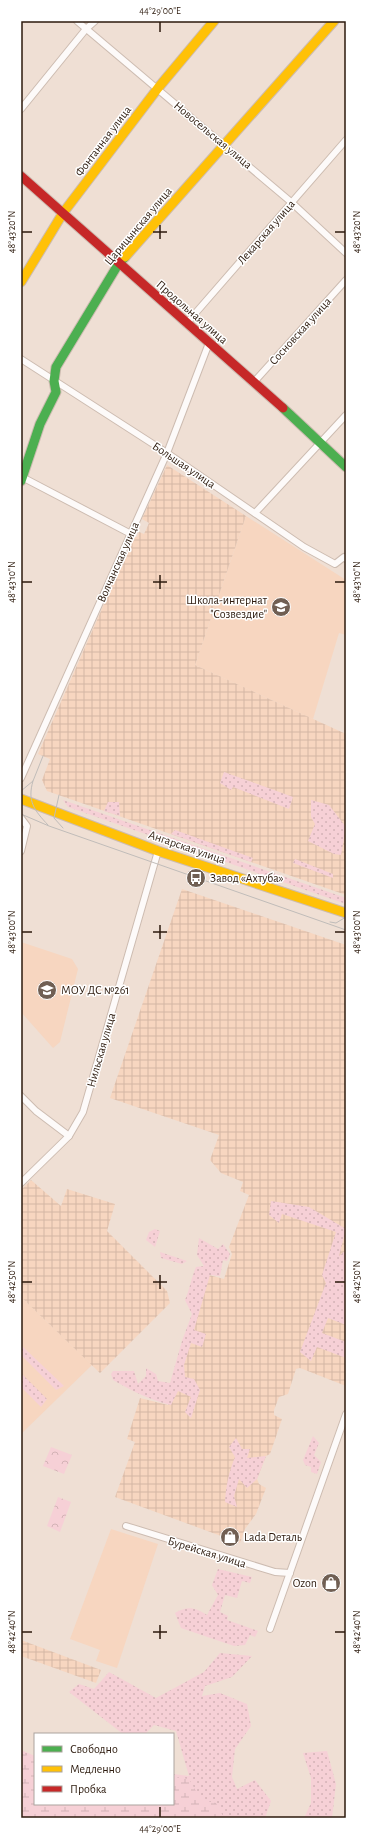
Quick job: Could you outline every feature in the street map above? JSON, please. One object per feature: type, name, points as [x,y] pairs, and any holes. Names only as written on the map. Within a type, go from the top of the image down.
[{"type":"main road","name":"Фонтанная улица","points":[[21,282],[62,213],[158,88],[214,21]]},
{"type":"main road","name":"Царицынская улица","points":[[22,479],[48,404],[56,392],[54,381],[56,367],[119,263],[334,21]]},
{"type":"main road","name":"Продольная улица","points":[[21,176],[186,324],[254,382],[346,467]]},
{"type":"main road","name":"Ангарская улица","points":[[21,799],[158,851],[346,913]]},
{"type":"street","name":"Новосельская улица","points":[[78,21],[291,202],[346,253]]},
{"type":"street","points":[[21,109],[86,29],[95,21]]},
{"type":"street","name":"Лекарская улица","points":[[186,324],[346,140]]},
{"type":"street","name":"Сосновская улица","points":[[254,382],[346,280]]},
{"type":"street","name":"Волчанская улица","points":[[21,778],[167,453],[209,343]]},
{"type":"street","name":"Большая улица","points":[[21,359],[167,453],[304,547],[334,564],[346,557]]},
{"type":"street","points":[[254,513],[346,415]]},
{"type":"street","points":[[22,479],[131,534]]},
{"type":"street","points":[[21,818],[27,826],[21,851]]},
{"type":"street","name":"Нильская улица","points":[[21,1183],[69,1136],[83,1112],[158,851]]},
{"type":"street","points":[[21,1096],[36,1111],[69,1136]]},
{"type":"street","points":[[270,1629],[346,1414]]},
{"type":"street","name":"Бурейская улица","points":[[126,1526],[275,1572],[290,1574]]},
{"type":"shaded area","points":[[167,465],[246,516],[195,665],[346,734],[346,895],[47,791],[42,780],[50,759],[38,754],[134,536],[137,537],[139,532],[144,534],[149,523],[142,519]]},
{"type":"shaded area","name":"Школа-интернат \"Созвездие\"","points":[[246,516],[346,580],[346,635],[339,633],[313,719],[195,665]]},
{"type":"shaded area","points":[[182,889],[346,945],[346,1386],[300,1368],[296,1369],[288,1394],[279,1397],[274,1410],[274,1415],[282,1419],[270,1454],[266,1456],[257,1479],[259,1484],[266,1488],[256,1514],[245,1529],[240,1543],[115,1497],[135,1442],[127,1439],[140,1398],[168,1405],[205,1274],[224,1279],[232,1254],[229,1247],[249,1195],[240,1191],[243,1182],[221,1173],[210,1160],[219,1135],[110,1098]]},
{"type":"shaded area","name":"МОУ ДС №261","points":[[21,942],[72,959],[78,969],[60,1042],[53,1048],[21,1012]]},
{"type":"shaded area","points":[[31,1180],[61,1206],[67,1189],[115,1204],[107,1231],[167,1291],[170,1303],[100,1373],[21,1297],[21,1190]]},
{"type":"shaded area","points":[[21,1297],[92,1365],[21,1434]]},
{"type":"shaded area","points":[[111,1529],[158,1544],[117,1668],[96,1661],[100,1650],[70,1639]]},
{"type":"shaded area","points":[[21,1640],[101,1670],[96,1683],[21,1656]]},
{"type":"green space","points":[[224,772],[293,797],[289,809],[233,787],[231,790],[220,783]]},
{"type":"green space","points":[[63,800],[346,898],[346,904],[68,807]]},
{"type":"green space","points":[[311,800],[329,805],[346,827],[341,855],[334,854],[308,841],[315,824],[311,817]]},
{"type":"green space","points":[[108,802],[119,802],[120,816],[104,811]]},
{"type":"green space","points":[[175,830],[253,858],[251,862],[171,834]]},
{"type":"green space","points":[[295,859],[333,874],[333,878],[293,863]]},
{"type":"green space","points":[[271,1201],[309,1207],[346,1229],[339,1256],[346,1250],[346,1325],[328,1318],[322,1333],[346,1342],[346,1358],[317,1347],[311,1361],[300,1352],[326,1283],[322,1275],[336,1232],[282,1214],[279,1223],[269,1215]]},
{"type":"green space","points":[[155,1229],[160,1231],[155,1247],[146,1240],[149,1232]]},
{"type":"green space","points":[[199,1238],[218,1249],[223,1244],[230,1254],[227,1261],[223,1260],[220,1276],[210,1275],[194,1330],[206,1334],[202,1347],[191,1343],[184,1365],[185,1377],[194,1379],[200,1390],[191,1418],[185,1412],[191,1397],[178,1391],[171,1405],[156,1401],[113,1380],[111,1374],[113,1371],[134,1371],[138,1384],[146,1376],[146,1368],[156,1374],[158,1381],[170,1383],[182,1341],[192,1314],[185,1300],[196,1267],[204,1266],[197,1255]]},
{"type":"green space","points":[[160,1252],[187,1261],[182,1264],[161,1258]]},
{"type":"green space","points":[[21,1345],[64,1386],[56,1390],[21,1355]]},
{"type":"green space","points":[[21,1373],[47,1399],[41,1407],[21,1387]]},
{"type":"green space","points":[[313,1436],[319,1443],[314,1455],[321,1462],[317,1474],[311,1472],[311,1467],[305,1465],[303,1460]]},
{"type":"green space","points":[[236,1438],[242,1449],[250,1449],[247,1458],[266,1456],[257,1479],[247,1488],[239,1479],[234,1496],[237,1507],[225,1502],[228,1479],[235,1457],[229,1447]]},
{"type":"green space","points":[[51,1447],[72,1455],[64,1474],[43,1466]]},
{"type":"green space","points":[[58,1497],[71,1502],[60,1532],[47,1526]]},
{"type":"green space","points":[[218,1569],[252,1577],[250,1583],[242,1581],[237,1598],[225,1595],[220,1612],[228,1616],[227,1620],[258,1631],[255,1637],[250,1635],[245,1645],[234,1646],[181,1628],[175,1613],[184,1609],[192,1608],[207,1615],[218,1595],[212,1585]]},
{"type":"green space","points":[[220,1653],[252,1656],[232,1677],[205,1686],[202,1696],[220,1693],[247,1704],[251,1726],[235,1749],[232,1777],[237,1789],[255,1780],[271,1801],[265,1818],[21,1818],[21,1750],[34,1756],[34,1805],[174,1805],[174,1774],[189,1776],[176,1731],[154,1725],[146,1733],[122,1733],[69,1692],[79,1684],[94,1689],[109,1672],[156,1698],[204,1672]]},
{"type":"green space","points":[[327,1751],[336,1784],[332,1818],[304,1818],[311,1803],[311,1778],[303,1753]]},
{"type":"green space","points":[[21,1753],[34,1759],[34,1805],[174,1805],[174,1777],[189,1779],[201,1800],[216,1803],[224,1818],[21,1818]]},
{"type":"tram line","points":[[21,791],[33,781],[43,756]]},
{"type":"tram line","points":[[33,781],[31,788],[31,800],[39,815],[48,825]]},
{"type":"tram line","points":[[59,795],[54,818],[63,828]]},
{"type":"tram line","points":[[21,814],[49,826],[346,930]]},
{"type":"tram line","points":[[330,922],[336,923],[346,917]]},
{"type":"traffic: fast","points":[[21,481],[40,424],[56,392],[54,381],[56,367],[119,263],[125,257]]},
{"type":"traffic: fast","points":[[283,408],[346,467]]},
{"type":"traffic: slow","points":[[21,282],[63,213],[158,88],[214,21]]},
{"type":"traffic: slow","points":[[125,257],[334,21]]},
{"type":"traffic: slow","points":[[21,799],[158,851],[346,913]]},
{"type":"traffic: jam","points":[[21,176],[283,408]]},
{"type":"place","name":"Школа-интернат \"Созвездие\"","points":[[281,607]]},
{"type":"place","name":"Завод «Ахтуба»","points":[[196,878]]},
{"type":"place","name":"МОУ ДС №261","points":[[47,990]]},
{"type":"place","name":"Lada Dеталь","points":[[230,1537]]},
{"type":"place","name":"Ozon","points":[[331,1583]]}]
